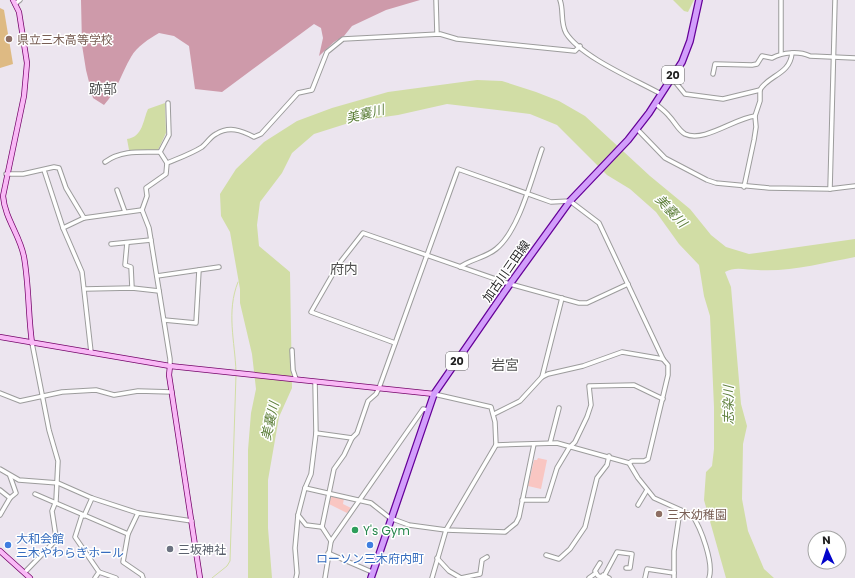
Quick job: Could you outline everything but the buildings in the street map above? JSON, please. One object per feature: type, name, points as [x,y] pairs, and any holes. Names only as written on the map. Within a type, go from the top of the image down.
[{"type":"main road","name":"加古川三田線","points":[[371,575],[434,394],[510,284],[570,201],[628,140],[662,94],[682,62],[690,41],[699,0]]},
{"type":"street","points":[[20,0],[14,2],[21,22],[27,63],[24,96],[2,196],[5,211],[24,257],[28,318],[32,343],[49,430],[58,461],[58,483],[55,503],[52,511],[56,537],[54,542],[24,572]]},
{"type":"street","points":[[436,0],[437,34]]},
{"type":"street","points":[[560,0],[562,22],[566,32],[589,55],[662,94]]},
{"type":"street","points":[[780,54],[781,0]]},
{"type":"street","points":[[830,189],[835,0]]},
{"type":"street","points":[[167,163],[187,155],[203,146],[216,134],[231,129],[241,129],[254,136],[260,134],[298,93],[312,90],[326,52],[343,39],[437,34],[457,40],[575,51],[580,46]]},
{"type":"street","points":[[672,78],[685,94],[723,99],[760,90],[769,80],[781,73],[792,58],[792,53]]},
{"type":"street","points":[[713,74],[716,64],[752,65],[757,64],[762,56],[772,58],[780,54],[804,53],[810,56],[855,58]]},
{"type":"street","points":[[744,186],[755,134],[755,116],[760,101],[760,90]]},
{"type":"street","points":[[160,152],[169,135],[168,103]]},
{"type":"street","points":[[655,104],[670,117],[684,134],[690,136],[706,135],[726,125],[755,116]]},
{"type":"street","points":[[637,129],[665,158],[707,180],[744,186],[830,189],[855,186]]},
{"type":"street","points":[[460,267],[484,257],[497,249],[513,228],[527,193],[542,148]]},
{"type":"street","points":[[105,162],[114,155],[130,152],[160,152]]},
{"type":"street","points":[[160,152],[167,163],[166,174],[146,188],[147,196],[142,210],[149,228],[164,320],[170,360],[172,392],[200,578]]},
{"type":"street","points":[[6,174],[23,174],[54,167],[60,168],[66,188],[84,218]]},
{"type":"street","points":[[331,541],[322,527],[334,469],[357,432],[368,401],[376,394],[379,388],[458,169],[551,202],[570,201],[599,223],[662,359],[668,364],[668,375],[663,399],[648,459],[644,461],[632,461],[629,463]]},
{"type":"street","points":[[44,170],[63,228],[82,272],[91,352]]},
{"type":"street","points":[[117,190],[125,212]]},
{"type":"street","points":[[63,228],[84,218],[142,210]]},
{"type":"street","points":[[395,343],[310,312],[338,265],[363,233],[510,284],[587,303],[628,284]]},
{"type":"street","points":[[111,244],[151,240]]},
{"type":"street","points":[[127,242],[125,265],[131,267],[132,288]]},
{"type":"street","points":[[157,276],[219,267]]},
{"type":"street","points":[[164,320],[196,323],[199,270]]},
{"type":"street","points":[[85,289],[132,288],[159,291]]},
{"type":"street","points":[[494,414],[520,401],[542,377],[562,298]]},
{"type":"street","points":[[0,337],[170,366],[434,394],[491,407],[494,414],[496,445],[446,530],[432,578]]},
{"type":"street","points":[[292,350],[293,370],[296,379]]},
{"type":"street","points":[[542,377],[583,366],[622,352],[662,359]]},
{"type":"street","points":[[296,578],[298,573],[295,548],[298,516],[305,488],[311,474],[316,433],[315,382]]},
{"type":"street","points":[[522,500],[547,500],[557,468],[569,448],[572,446],[587,417],[590,405],[589,386],[634,385],[663,399]]},
{"type":"street","points":[[0,393],[20,401],[62,392],[96,390],[114,395],[138,391],[172,392]]},
{"type":"street","points":[[550,443],[557,422],[559,408]]},
{"type":"street","points":[[325,578],[331,541],[423,409],[428,410]]},
{"type":"street","points":[[316,433],[352,438]]},
{"type":"street","points":[[496,445],[550,443],[572,446],[629,463],[654,498],[692,515],[695,519],[707,551],[710,566],[709,578]]},
{"type":"street","points":[[305,488],[359,499],[371,503],[390,518],[409,525],[446,530],[505,532],[516,523],[534,444]]},
{"type":"street","points":[[546,555],[559,559],[570,550],[585,528],[597,478],[607,465],[609,456]]},
{"type":"street","points":[[0,469],[19,480],[58,483],[92,498],[138,513],[192,521]]},
{"type":"street","points":[[0,515],[10,498],[16,493],[10,476]]},
{"type":"street","points":[[0,490],[10,498]]},
{"type":"street","points":[[638,505],[647,490]]},
{"type":"street","points":[[35,494],[83,516],[128,534]]},
{"type":"street","points":[[92,498],[75,537],[100,572],[116,578]]},
{"type":"street","points":[[674,578],[674,551],[680,510]]},
{"type":"street","points":[[138,513],[128,534],[123,562],[142,575],[143,578]]},
{"type":"street","points":[[298,516],[306,525],[322,527]]},
{"type":"street","points":[[0,550],[30,578]]},
{"type":"street","points":[[603,577],[617,552],[632,554],[630,568],[626,568]]},
{"type":"street","points":[[328,553],[371,575]]},
{"type":"street","points":[[437,558],[449,570],[461,578],[480,574],[482,560],[487,557]]},
{"type":"street","points":[[589,578],[596,573],[600,563]]},
{"type":"street","points":[[645,578],[648,569],[674,573]]},
{"type":"street","points":[[95,578],[100,572]]},
{"type":"street","points":[[596,573],[598,576],[609,578]]},
{"type":"shaded area","points":[[81,0],[420,0],[386,10],[352,26],[344,36],[334,42],[319,56],[323,38],[321,28],[314,24],[222,92],[195,89],[189,46],[174,36],[159,33],[136,49],[116,88],[104,105],[93,98],[86,70],[82,45]]},
{"type":"shaded area","points":[[0,8],[4,10],[13,64],[0,68]]},
{"type":"shaded area","points":[[538,458],[547,460],[541,489],[528,486],[534,460],[537,460]]},
{"type":"shaded area","points":[[332,495],[344,498],[343,504],[351,508],[347,513],[329,504]]},
{"type":"water","points":[[673,0],[694,0],[688,12],[684,11]]},
{"type":"water","points":[[477,80],[502,81],[536,92],[559,101],[585,116],[650,176],[690,209],[711,235],[726,247],[749,254],[855,239],[855,257],[782,270],[733,269],[725,272],[731,287],[741,404],[747,426],[743,444],[742,499],[748,531],[764,569],[774,578],[726,578],[704,500],[706,472],[712,466],[714,449],[714,407],[710,316],[704,296],[699,265],[679,244],[656,212],[630,189],[607,175],[557,125],[530,114],[447,104],[398,115],[355,121],[314,134],[292,153],[282,173],[260,202],[257,225],[259,246],[290,272],[292,388],[279,417],[268,480],[268,528],[272,578],[248,578],[248,450],[251,413],[256,389],[252,354],[240,303],[240,289],[230,232],[221,216],[220,194],[236,169],[264,142],[297,121],[332,108],[388,92]]},
{"type":"water","points":[[165,103],[166,133],[158,150],[129,150],[127,139],[132,138],[139,132],[148,109]]},
{"type":"waterway","points":[[236,372],[232,327],[232,304],[238,282]]},
{"type":"waterway","points":[[212,578],[227,566],[230,561],[236,375]]},
{"type":"place","name":"県立三木高等学校","points":[[9,39]]},
{"type":"place","name":"三木幼稚園","points":[[659,514]]},
{"type":"place","name":"Y's Gym","points":[[355,530]]},
{"type":"place","name":"大和会館 三木やわらぎホール","points":[[8,545]]},
{"type":"place","name":"ローソン三木府内町","points":[[370,545]]},
{"type":"place","name":"三坂神社","points":[[170,549]]},
{"type":"district","name":"跡部","points":[[103,89]]},
{"type":"district","name":"府内","points":[[344,269]]},
{"type":"district","name":"岩宮","points":[[505,365]]},
{"type":"water label","name":"美嚢川","points":[[365,114]]},
{"type":"water label","name":"美嚢川","points":[[671,211]]},
{"type":"water label","name":"志染川","points":[[728,405]]},
{"type":"water label","name":"美嚢川","points":[[270,421]]}]
